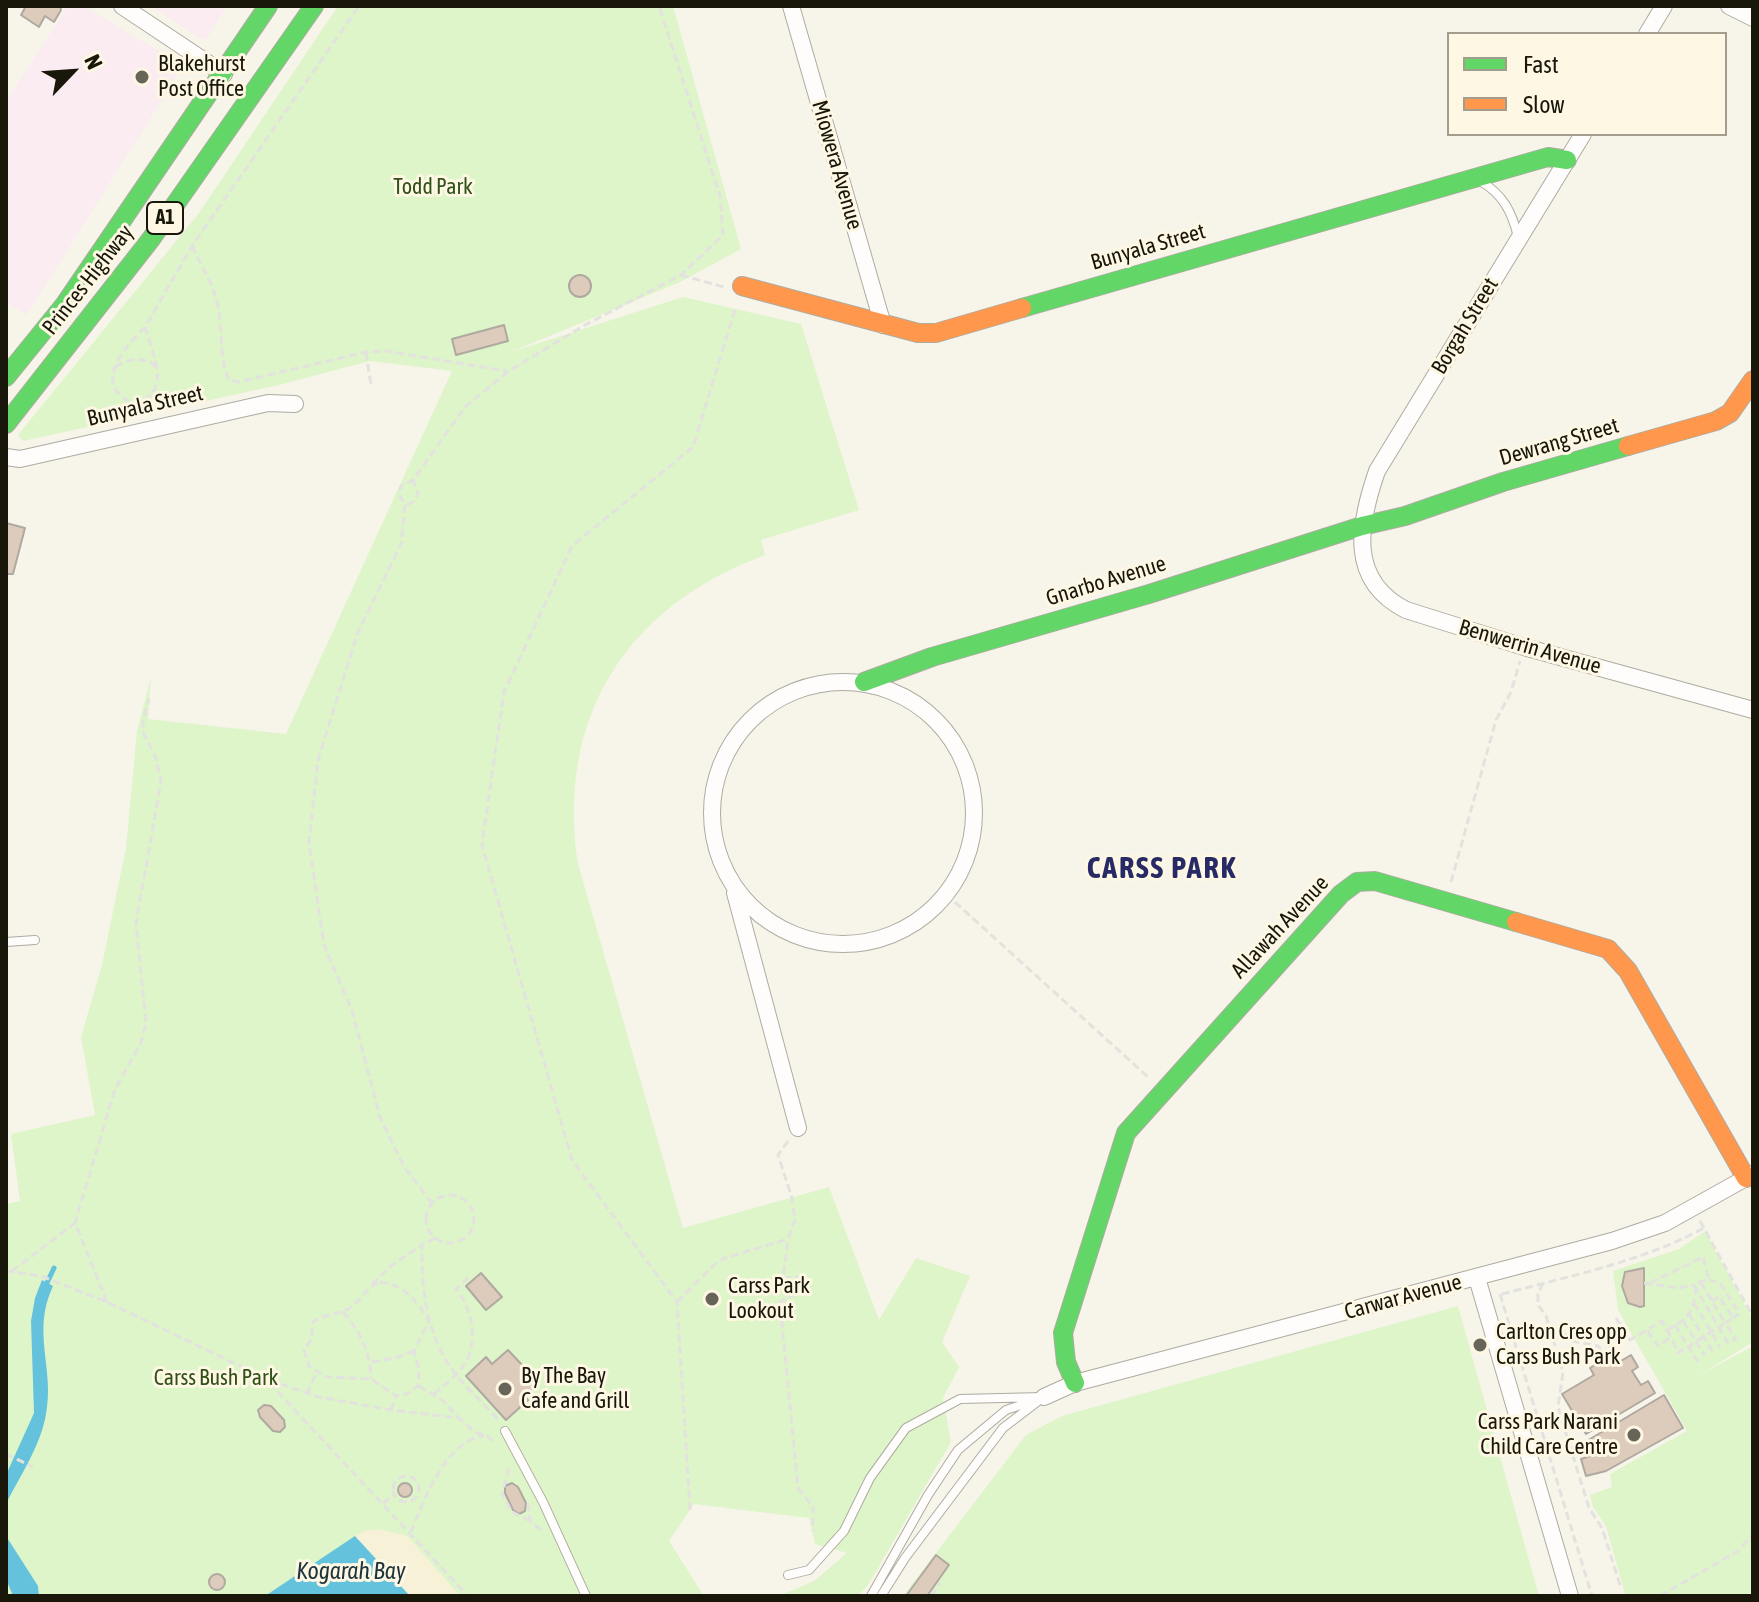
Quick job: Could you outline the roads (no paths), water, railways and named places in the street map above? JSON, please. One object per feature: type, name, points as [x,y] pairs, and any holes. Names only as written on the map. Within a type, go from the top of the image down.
[{"type":"main road","name":"Princes Highway","points":[[6,377],[65,304],[268,6]]},
{"type":"main road","name":"Princes Highway","points":[[6,424],[151,239],[314,6]]},
{"type":"main road","name":"Bunyala Street","points":[[741,288],[883,325],[918,333],[936,333],[1548,157],[1567,160]]},
{"type":"main road","name":"Dewrang Street","points":[[1362,526],[1422,512],[1471,493],[1716,421],[1733,409],[1753,380]]},
{"type":"main road","name":"Gnarbo Avenue","points":[[864,682],[932,657],[1149,594],[1362,526]]},
{"type":"main road","name":"Allawah Avenue","points":[[1075,1383],[1066,1362],[1063,1333],[1126,1133],[1341,894],[1357,882],[1375,881],[1599,946],[1614,954],[1628,971],[1750,1176]]},
{"type":"street","points":[[122,6],[224,74]]},
{"type":"street","name":"Miowera Avenue","points":[[791,6],[883,325]]},
{"type":"street","points":[[1648,32],[1664,6]]},
{"type":"street","points":[[1729,6],[1753,18]]},
{"type":"street","name":"Borgah Street","points":[[1362,526],[1377,471],[1582,136]]},
{"type":"street","name":"Bunyala Street","points":[[6,457],[20,459],[268,403],[295,404]]},
{"type":"street","name":"Benwerrin Avenue","points":[[1362,526],[1364,561],[1377,590],[1390,602],[1406,610],[1524,647],[1753,710]]},
{"type":"street","name":"Gnarbo Avenue","points":[[733,888],[766,921],[784,931],[821,942],[861,942],[914,923],[946,894],[966,859],[974,822],[971,782],[965,763],[948,735],[932,716],[899,694],[864,682],[846,679],[824,681],[792,693],[765,708],[745,726],[717,777],[714,812],[718,847],[733,888],[798,1128]]},
{"type":"street","name":"Carwar Avenue","points":[[1044,1397],[1075,1383],[1612,1241],[1665,1223],[1750,1176]]},
{"type":"street","points":[[1477,1278],[1570,1596]]},
{"type":"lane","points":[[1476,179],[1501,196],[1510,209],[1519,238]]},
{"type":"lane","points":[[6,942],[35,940]]},
{"type":"lane","points":[[788,1575],[809,1570],[844,1531],[870,1478],[906,1428],[960,1399],[1044,1397]]},
{"type":"lane","name":"Carwar Avenue","points":[[871,1596],[928,1495],[958,1450],[1006,1410],[1044,1397]]},
{"type":"lane","name":"Carwar Avenue","points":[[881,1596],[905,1558],[1003,1428],[1044,1397]]},
{"type":"lane","points":[[505,1431],[543,1502],[586,1596]]},
{"type":"water","points":[[42,1280],[53,1286],[47,1303],[43,1335],[48,1381],[46,1414],[35,1449],[6,1504],[6,1475],[34,1413],[31,1321]]},
{"type":"water","points":[[6,1536],[38,1586],[39,1596],[13,1596],[6,1579]]},
{"type":"water","name":"Kogarah Bay","points":[[355,1536],[410,1596],[265,1596]]},
{"type":"waterway","points":[[46,1285],[54,1268]]},
{"type":"place","name":"Blakehurst Post Office","points":[[142,77]]},
{"type":"place","name":"Carss Park Lookout","points":[[712,1299]]},
{"type":"place","name":"Carlton Cres opp Carss Bush Park","points":[[1480,1345]]},
{"type":"place","name":"By The Bay Cafe and Grill","points":[[505,1389]]},
{"type":"place","name":"Carss Park Narani Child Care Centre","points":[[1634,1435]]},
{"type":"district","name":"CARSS PARK","points":[[1162,869]]},
{"type":"park label","name":"Todd Park","points":[[433,187]]},
{"type":"park label","name":"Carss Bush Park","points":[[216,1378]]}]
